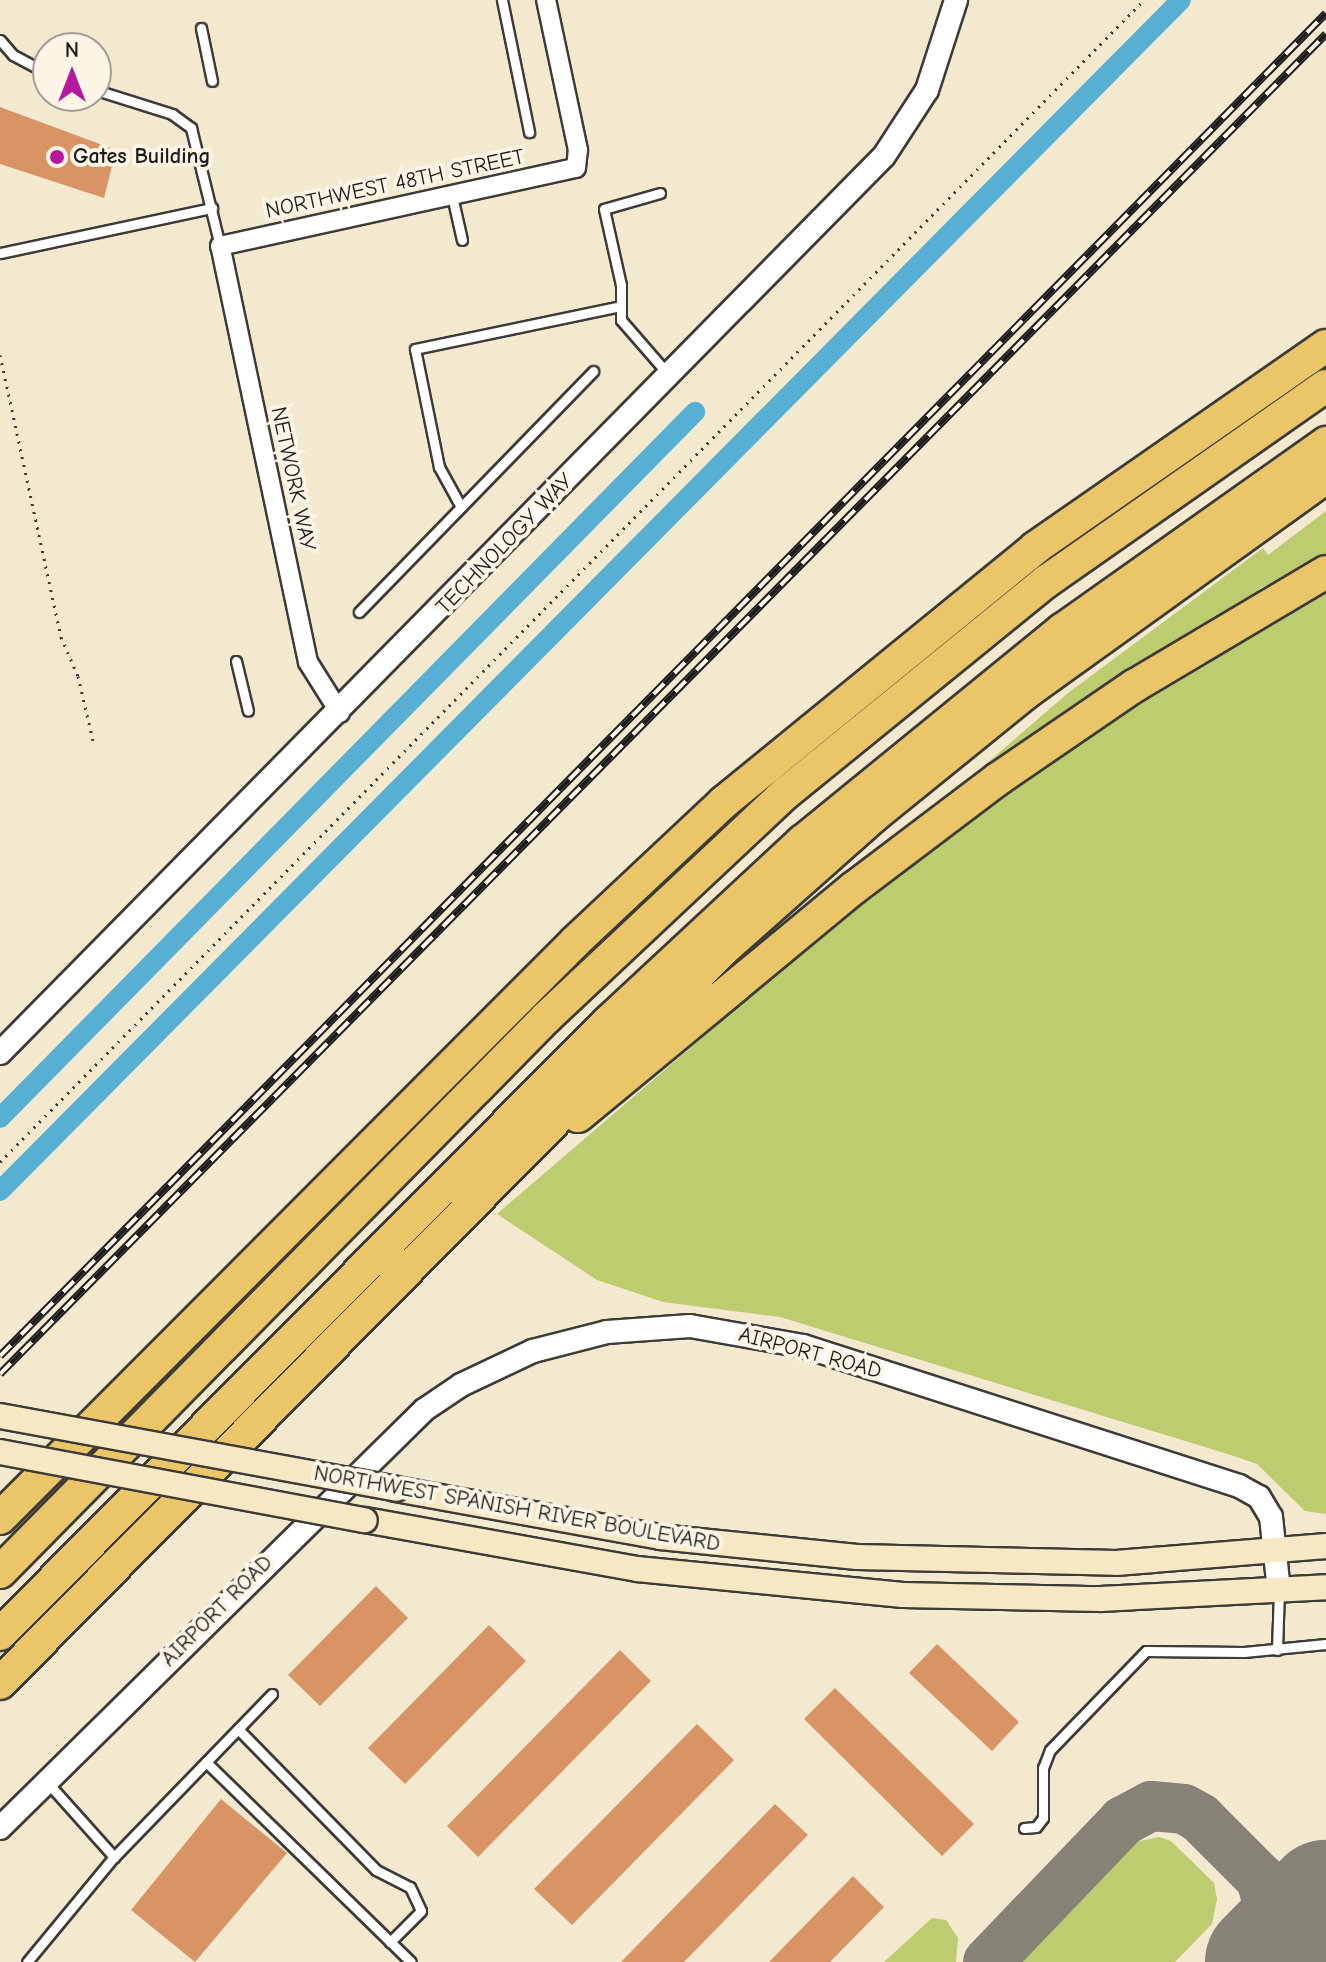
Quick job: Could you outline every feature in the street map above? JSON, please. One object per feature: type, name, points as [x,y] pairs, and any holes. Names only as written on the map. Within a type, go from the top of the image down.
[{"type":"highway","points":[[0,1518],[576,941],[724,802],[1035,548],[1326,346]]},
{"type":"highway","points":[[0,1572],[547,1017],[757,819],[1005,613],[1154,502],[1326,386]]},
{"type":"highway","points":[[0,1634],[608,1022],[803,841],[1062,630],[1326,443]]},
{"type":"highway","points":[[0,1683],[695,977],[875,815],[1115,625],[1326,477]]},
{"type":"highway","points":[[493,1181],[654,1058],[855,887],[998,779],[1134,686],[1326,572]]},
{"type":"main road","name":"NORTHWEST SPANISH RIVER BOULEVARD","points":[[0,1416],[660,1537],[857,1557],[1051,1564],[1276,1552],[1326,1546]]},
{"type":"main road","name":"NORTHWEST SPANISH RIVER BOULEVARD","points":[[0,1452],[637,1569],[835,1590],[1087,1599],[1326,1587]]},
{"type":"street","name":"NORTHWEST 48TH STREET","points":[[220,246],[452,196],[578,165],[546,0]]},
{"type":"street","name":"TECHNOLOGY WAY","points":[[0,1053],[340,713],[896,142],[936,71],[956,0]]},
{"type":"street","name":"NETWORK WAY","points":[[220,246],[308,662],[340,713]]},
{"type":"street","name":"AIRPORT ROAD","points":[[0,1828],[424,1410],[461,1385],[533,1351],[607,1332],[690,1326],[803,1346],[1226,1481],[1264,1503],[1276,1552],[1279,1591]]},
{"type":"lane","points":[[502,0],[529,132]]},
{"type":"lane","points":[[201,28],[212,81]]},
{"type":"lane","points":[[0,40],[13,55],[32,65]]},
{"type":"lane","points":[[112,96],[186,122],[196,138],[220,246]]},
{"type":"lane","points":[[660,193],[604,209],[621,285],[620,306],[624,328],[671,376]]},
{"type":"lane","points":[[452,196],[462,240]]},
{"type":"lane","points":[[0,253],[212,208]]},
{"type":"lane","points":[[461,507],[439,467],[415,349],[620,306]]},
{"type":"lane","points":[[359,612],[593,371]]},
{"type":"lane","points":[[236,661],[248,711]]},
{"type":"lane","points":[[1277,1650],[1279,1591]]},
{"type":"lane","points":[[1024,1828],[1036,1827],[1043,1818],[1043,1768],[1050,1750],[1146,1651],[1277,1650],[1326,1644]]},
{"type":"lane","points":[[27,1962],[114,1857],[272,1694]]},
{"type":"lane","points":[[238,1729],[376,1870],[410,1887],[421,1911],[390,1942]]},
{"type":"lane","points":[[206,1762],[411,1962]]},
{"type":"lane","points":[[47,1781],[114,1857]]},
{"type":"path","points":[[0,1162],[1144,0]]},
{"type":"path","points":[[0,355],[61,637],[78,676],[94,745]]},
{"type":"green space","points":[[1326,511],[1326,556],[1259,589],[1263,600],[934,809],[1068,693],[1263,548],[1268,555]]},
{"type":"green space","points":[[1326,589],[1326,1514],[1305,1511],[1257,1464],[1231,1455],[780,1317],[663,1302],[597,1280],[497,1214],[942,832],[1198,660]]},
{"type":"green space","points":[[1159,1837],[1171,1841],[1214,1883],[1217,1899],[1212,1924],[1175,1962],[1011,1962],[1126,1844]]},
{"type":"green space","points":[[932,1918],[946,1920],[958,1938],[956,1962],[884,1962]]},
{"type":"building","name":"Gates Building","points":[[0,107],[116,150],[104,198],[0,164]]},
{"type":"building","points":[[376,1586],[408,1618],[320,1706],[288,1675]]},
{"type":"building","points":[[489,1625],[526,1661],[405,1784],[368,1748]]},
{"type":"building","points":[[937,1644],[1019,1722],[992,1751],[909,1673]]},
{"type":"building","points":[[620,1650],[651,1681],[478,1857],[447,1826]]},
{"type":"building","points":[[835,1688],[974,1824],[942,1856],[804,1719]]},
{"type":"building","points":[[697,1724],[734,1760],[572,1925],[534,1889]]},
{"type":"building","points":[[221,1799],[287,1853],[195,1962],[131,1910]]},
{"type":"building","points":[[775,1804],[808,1835],[684,1962],[621,1962]]},
{"type":"building","points":[[853,1876],[884,1907],[830,1962],[769,1962]]},
{"type":"waterway","points":[[0,1191],[1181,0]]},
{"type":"waterway","points":[[0,1118],[695,412]]},
{"type":"taxiway","points":[[988,1962],[1123,1821],[1151,1806],[1184,1809],[1200,1818],[1261,1879],[1273,1922],[1271,1951],[1264,1962]]},
{"type":"runway","points":[[1266,1962],[1326,1901]]},
{"type":"railway","points":[[0,1356],[1326,13]]},
{"type":"railway","points":[[0,1374],[1326,34]]},
{"type":"place","name":"Gates Building","points":[[57,157]]}]
